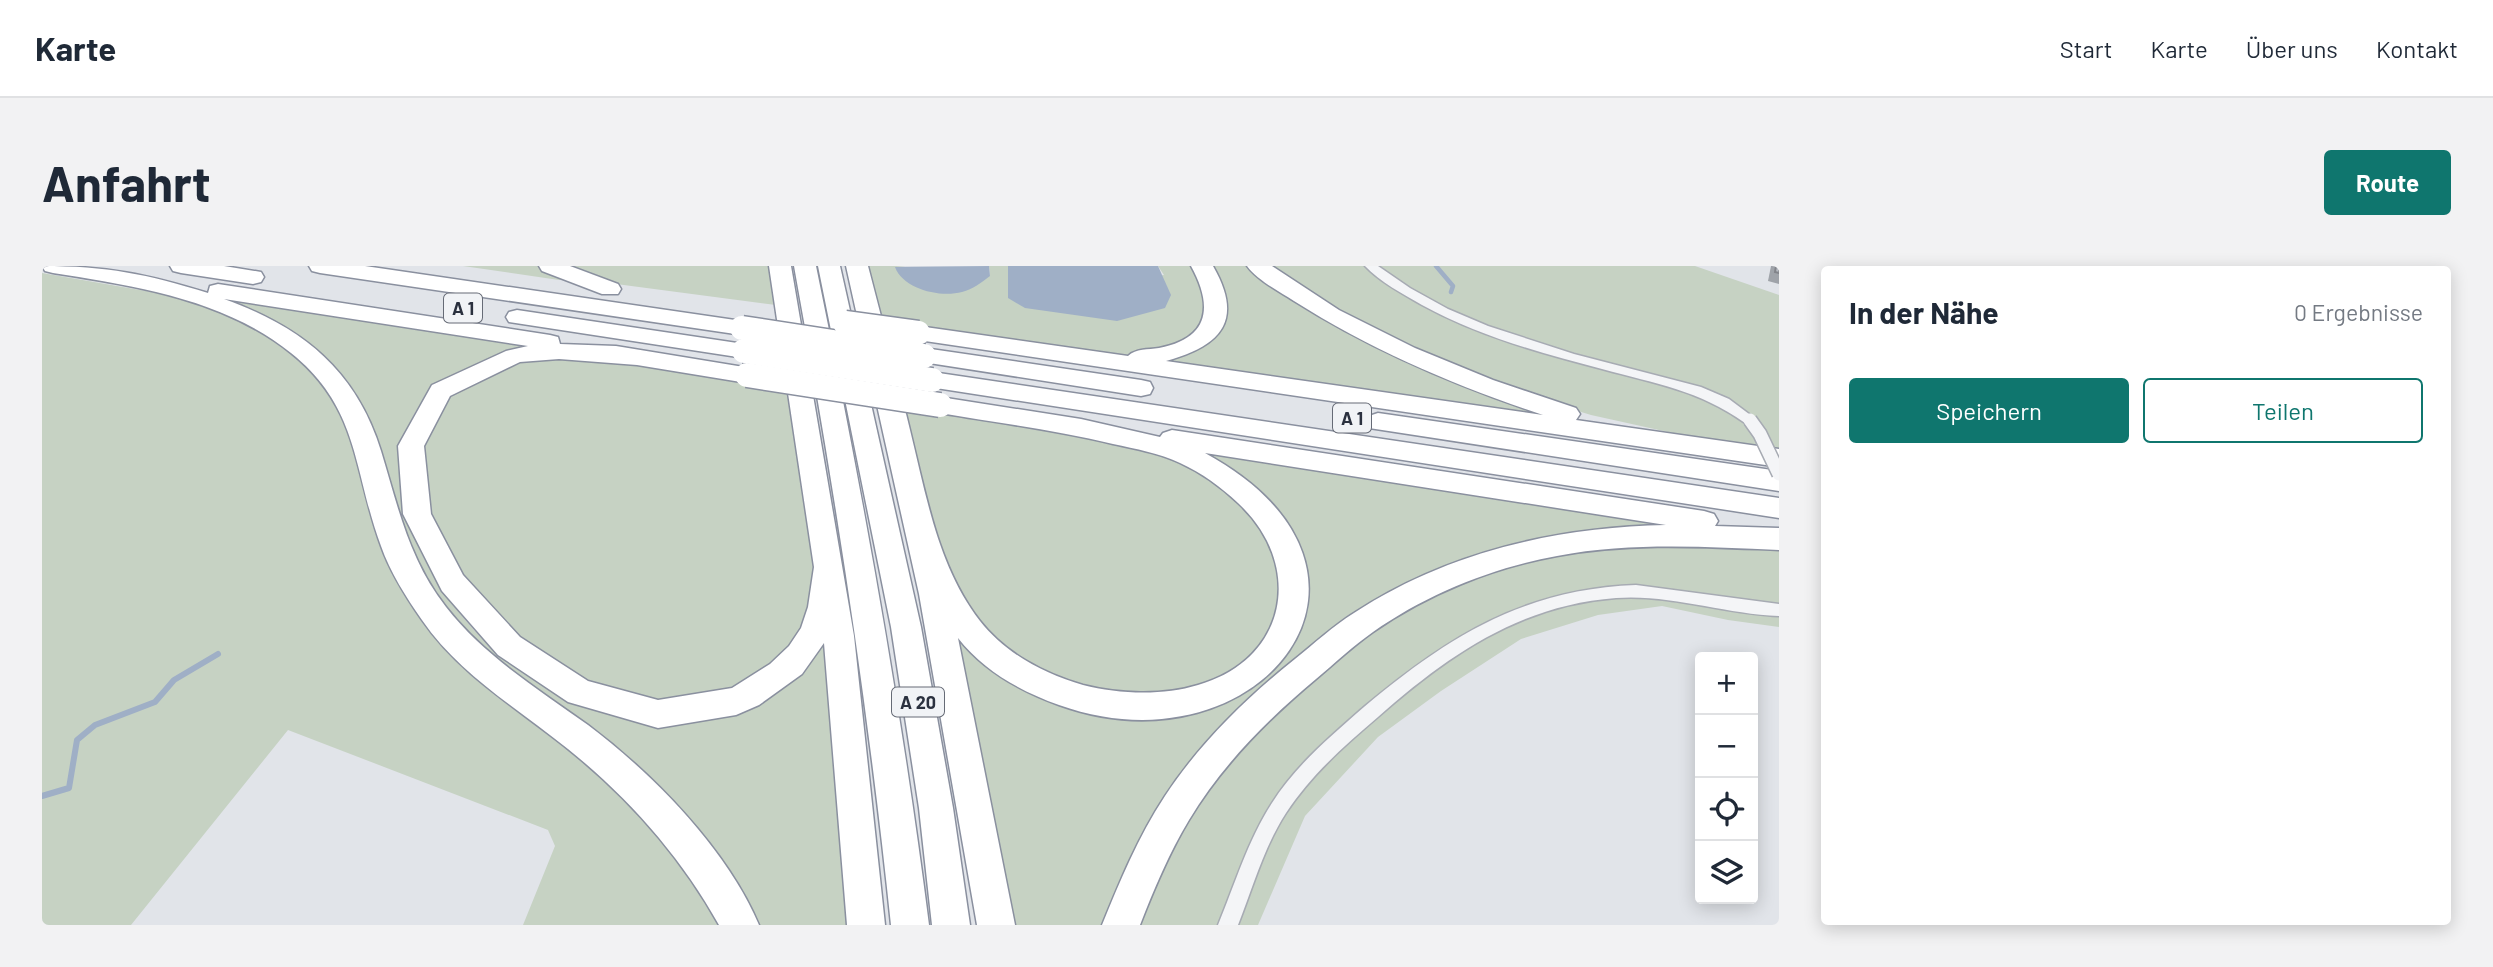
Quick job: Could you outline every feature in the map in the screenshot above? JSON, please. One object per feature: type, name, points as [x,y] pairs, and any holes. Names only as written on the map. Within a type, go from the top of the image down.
[{"type":"highway","points":[[53,266],[635,358]]},
{"type":"highway","name":"A 1","points":[[181,266],[743,340]]},
{"type":"highway","name":"A 1","points":[[320,266],[743,340],[1779,508]]},
{"type":"highway","points":[[446,266],[610,289]]},
{"type":"highway","points":[[550,266],[743,340],[928,369],[1075,426],[1153,444],[1192,458],[1247,493],[1269,517],[1287,549],[1294,578],[1293,610],[1282,637],[1269,656],[1245,678],[1195,700],[1153,707],[1110,705],[1051,690],[1023,676],[994,655],[971,632],[951,601],[923,536]]},
{"type":"highway","points":[[780,266],[829,561],[858,816],[866,925]]},
{"type":"highway","name":"A 20","points":[[805,266],[848,485],[873,633],[898,812],[910,925]]},
{"type":"highway","name":"A 20","points":[[829,266],[906,627],[936,808],[951,925]]},
{"type":"highway","points":[[857,266],[923,536],[976,804],[996,925]]},
{"type":"highway","points":[[928,369],[1085,358],[1154,357],[1177,352],[1197,343],[1213,326],[1218,306],[1213,287],[1202,266]]},
{"type":"highway","points":[[1258,266],[1342,322],[1405,355],[1469,382],[1523,400],[1672,443]]},
{"type":"highway","points":[[134,279],[207,299],[255,318],[286,336],[321,366],[352,406],[366,440],[396,548],[437,617],[472,655],[621,773],[657,810],[728,902],[740,925]]},
{"type":"highway","points":[[743,340],[635,358],[555,352],[514,356],[466,373],[433,399],[420,416],[414,435],[411,484],[417,514],[428,544],[444,574],[486,626],[519,654],[559,681],[595,698],[630,711],[660,715],[690,714],[726,705],[753,693],[796,660],[814,634],[829,561]]},
{"type":"highway","points":[[1085,358],[1779,458]]},
{"type":"highway","name":"A 1","points":[[928,369],[1779,481]]},
{"type":"highway","points":[[1075,426],[1109,429],[1779,533]]},
{"type":"highway","points":[[1121,925],[1132,892],[1162,833],[1190,787],[1216,752],[1251,713],[1368,619],[1467,569],[1557,545],[1646,535],[1779,539]]},
{"type":"street","points":[[1371,266],[1408,293],[1484,328],[1522,342],[1696,390],[1724,401],[1750,420],[1760,434],[1779,474]]},
{"type":"street","points":[[1228,925],[1270,824],[1288,795],[1336,743],[1416,673],[1446,652],[1529,613],[1586,596],[1617,592],[1683,595],[1779,610]]},
{"type":"green space","points":[[463,266],[543,266],[563,279],[559,280]]},
{"type":"green space","points":[[558,266],[770,266],[776,305],[601,282]]},
{"type":"green space","points":[[864,266],[896,266],[990,276],[989,266],[1008,266],[1008,298],[1164,275],[1158,266],[1195,266],[1212,316],[1196,338],[1133,356],[1106,355],[877,320]]},
{"type":"green space","points":[[1207,266],[1246,266],[1334,325],[1407,363],[1487,394],[1565,419],[1161,362],[1205,343]]},
{"type":"green space","points":[[1266,266],[1695,266],[1779,295],[1779,449],[1677,434],[1591,415],[1506,389],[1392,343]]},
{"type":"green space","points":[[42,273],[169,295],[229,314],[286,346],[322,381],[354,436],[380,537],[571,745],[656,827],[726,925],[523,925],[555,846],[548,830],[288,730],[131,925],[42,925]]},
{"type":"green space","points":[[227,299],[553,347],[498,358],[463,370],[433,391],[415,413],[406,444],[407,504],[410,523],[426,562],[470,626],[487,644],[521,668],[711,719],[825,624],[853,925],[757,925],[463,631],[420,571],[390,493],[378,442],[364,408],[351,386],[335,366],[298,335]]},
{"type":"green space","points":[[606,358],[787,389],[815,566],[813,610],[792,651],[726,696],[642,705],[550,667],[451,571],[435,541],[417,454],[439,400],[514,359]]},
{"type":"green space","points":[[899,407],[1098,436],[1168,454],[1222,482],[1275,541],[1285,607],[1247,665],[1193,693],[1110,698],[1003,655],[953,592]]},
{"type":"green space","points":[[1169,443],[1695,524],[1543,540],[1279,674],[1105,925],[1006,925],[945,618],[1109,712],[1270,669],[1288,537]]},
{"type":"green space","points":[[1610,545],[1779,545],[1779,606],[1656,589],[1519,611],[1315,755],[1223,925],[1132,925],[1173,838],[1234,748],[1372,629],[1450,586],[1522,561]]},
{"type":"green space","points":[[1619,596],[1657,597],[1779,615],[1779,627],[1728,620],[1662,606],[1598,615],[1521,639],[1441,691],[1378,737],[1305,816],[1258,925],[1235,925],[1276,825],[1323,761],[1458,650],[1501,629],[1550,610],[1589,599]]},
{"type":"water","points":[[989,266],[990,276],[977,286],[953,294],[933,293],[914,286],[899,275],[895,267]]},
{"type":"water","points":[[1008,266],[1158,266],[1171,295],[1165,308],[1117,321],[1025,308],[1008,298]]},
{"type":"waterway","points":[[1436,266],[1453,286],[1451,292]]},
{"type":"waterway","points":[[42,796],[69,788],[77,740],[95,725],[155,702],[174,680],[218,654]]}]
